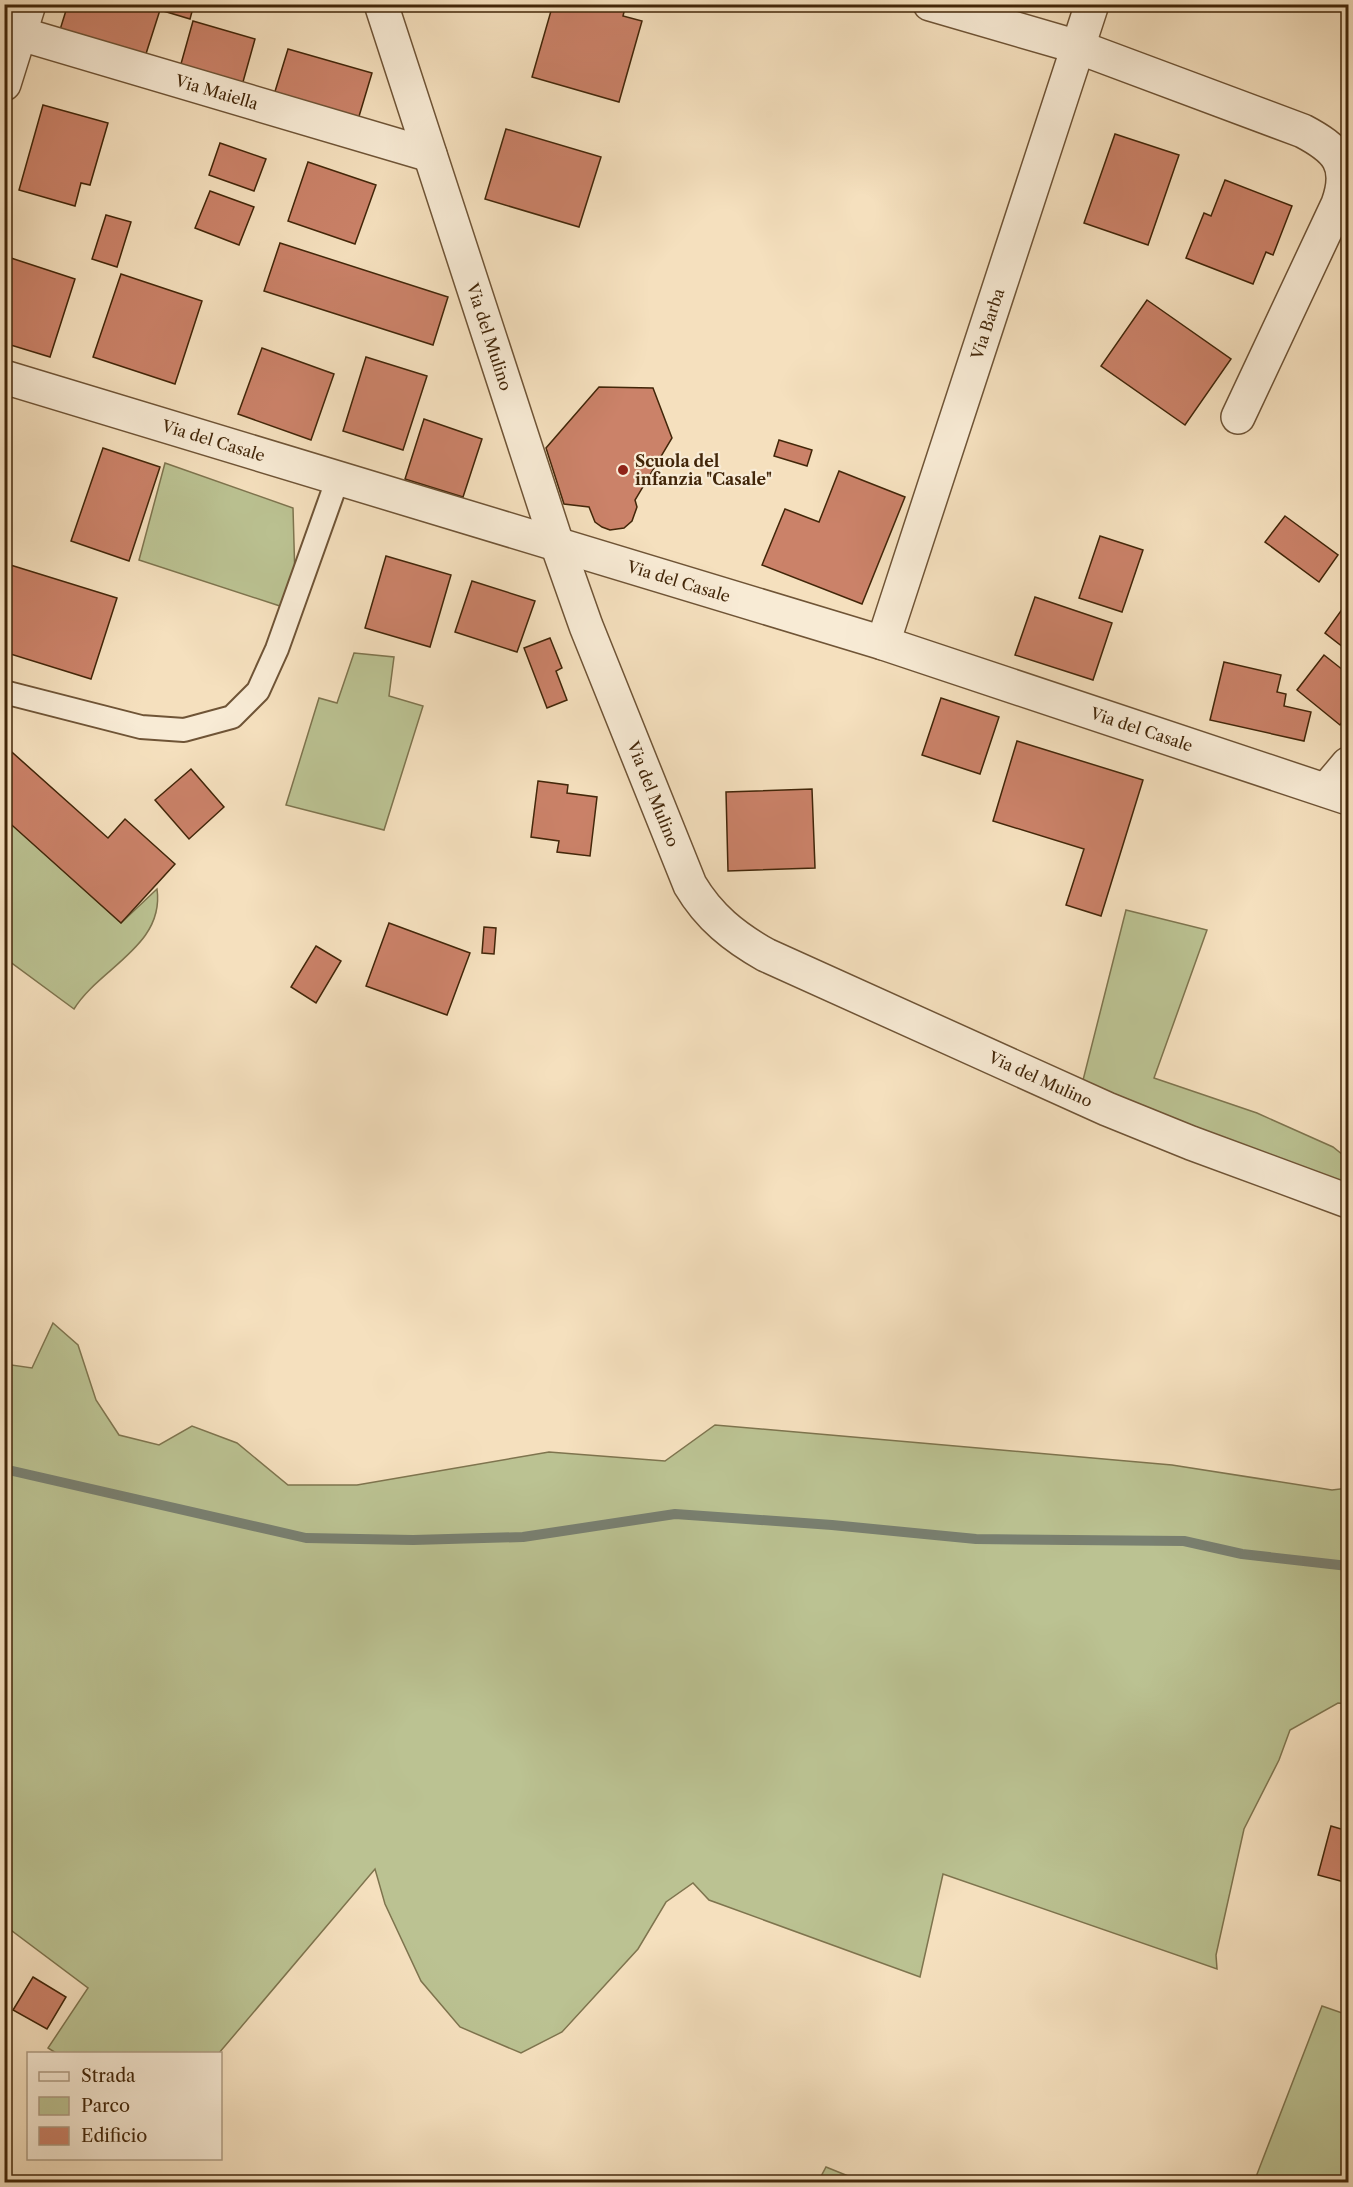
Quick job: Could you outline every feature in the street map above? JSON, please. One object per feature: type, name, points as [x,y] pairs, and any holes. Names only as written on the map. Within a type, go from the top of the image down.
[{"type":"street","name":"Via del Mulino","points":[[381,4],[557,544],[586,626],[690,885],[708,911],[737,938],[766,955],[1107,1109],[1191,1143],[1348,1201]]},
{"type":"street","points":[[930,4],[1078,47],[1303,131],[1328,145],[1341,162],[1343,182],[1338,204],[1238,417]]},
{"type":"street","name":"Via Barba","points":[[883,643],[1092,4]]},
{"type":"street","name":"Via Maiella","points":[[18,22],[430,156]]},
{"type":"street","points":[[4,84],[18,22]]},
{"type":"street","name":"Via del Casale","points":[[4,377],[883,643],[1337,794]]},
{"type":"street","points":[[1337,794],[1348,764]]},
{"type":"lane","points":[[4,692],[141,727],[184,730],[232,717],[258,692],[277,649],[338,478]]},
{"type":"green space","points":[[165,463],[293,508],[295,579],[283,607],[139,560]]},
{"type":"green space","points":[[354,653],[394,657],[389,696],[423,706],[384,830],[286,805],[319,698],[337,703]]},
{"type":"green space","points":[[5,818],[121,923],[157,889],[157,909],[151,926],[141,941],[85,994],[74,1009],[5,958]]},
{"type":"green space","points":[[1126,910],[1207,930],[1154,1078],[1257,1113],[1333,1147],[1348,1159],[1348,1195],[1080,1092]]},
{"type":"green space","points":[[53,1323],[78,1345],[96,1400],[119,1435],[159,1445],[192,1426],[237,1443],[288,1485],[357,1485],[549,1452],[665,1461],[715,1425],[1172,1465],[1332,1490],[1348,1488],[1348,1704],[1338,1703],[1290,1730],[1279,1760],[1244,1829],[1216,1955],[1217,1969],[943,1874],[920,1977],[709,1900],[693,1883],[666,1902],[638,1949],[562,2032],[521,2053],[460,2027],[421,1981],[385,1904],[375,1869],[220,2052],[54,2052],[48,2048],[88,1988],[12,1931],[4,1939],[5,1364],[32,1368]]},
{"type":"green space","points":[[1322,2006],[1348,2015],[1348,2182],[1254,2182]]},
{"type":"green space","points":[[826,2167],[863,2182],[818,2182]]},
{"type":"building","points":[[68,4],[194,4],[190,19],[160,10],[144,60],[59,33]]},
{"type":"building","points":[[553,4],[626,4],[623,16],[642,21],[619,102],[532,77]]},
{"type":"building","points":[[193,21],[255,39],[241,89],[179,71]]},
{"type":"building","points":[[288,49],[372,73],[357,123],[273,98]]},
{"type":"building","points":[[43,105],[108,123],[90,185],[81,183],[75,206],[19,190]]},
{"type":"building","points":[[506,129],[601,157],[579,227],[485,199]]},
{"type":"building","points":[[1115,134],[1179,155],[1148,245],[1084,223]]},
{"type":"building","points":[[220,143],[266,159],[254,191],[209,175]]},
{"type":"building","points":[[308,162],[376,185],[355,244],[288,221]]},
{"type":"building","points":[[1225,180],[1292,206],[1273,255],[1266,252],[1253,284],[1186,258],[1204,213],[1211,216]]},
{"type":"building","points":[[210,191],[254,207],[239,245],[195,228]]},
{"type":"building","points":[[106,215],[131,222],[117,267],[92,259]]},
{"type":"building","points":[[280,243],[448,297],[433,345],[264,291]]},
{"type":"building","points":[[11,258],[75,279],[50,357],[4,343],[4,279]]},
{"type":"building","points":[[121,274],[202,301],[175,384],[93,357]]},
{"type":"building","points":[[1147,300],[1231,359],[1185,425],[1101,366]]},
{"type":"building","points":[[262,348],[334,374],[311,440],[238,414]]},
{"type":"building","points":[[366,357],[427,376],[403,450],[343,431]]},
{"type":"building","points":[[599,387],[653,388],[672,438],[635,500],[637,507],[632,521],[624,528],[610,530],[595,522],[589,507],[564,504],[546,448]]},
{"type":"building","points":[[424,419],[482,439],[463,497],[405,479]]},
{"type":"building","points":[[779,440],[812,450],[807,466],[774,456]]},
{"type":"building","points":[[103,448],[160,467],[129,561],[71,541]]},
{"type":"building","points":[[839,471],[905,497],[862,604],[762,565],[785,509],[819,522]]},
{"type":"building","points":[[1285,516],[1338,555],[1319,582],[1265,542]]},
{"type":"building","points":[[1100,536],[1143,550],[1122,612],[1079,598]]},
{"type":"building","points":[[386,556],[451,575],[430,647],[365,628]]},
{"type":"building","points":[[4,563],[117,598],[91,679],[4,652]]},
{"type":"building","points":[[472,581],[535,601],[517,652],[455,632]]},
{"type":"building","points":[[1035,597],[1112,623],[1093,680],[1015,655]]},
{"type":"building","points":[[1348,601],[1348,651],[1325,633]]},
{"type":"building","points":[[550,638],[562,668],[556,671],[567,700],[547,708],[524,648]]},
{"type":"building","points":[[1324,655],[1348,674],[1348,714],[1340,725],[1297,690]]},
{"type":"building","points":[[1224,662],[1281,675],[1277,692],[1286,694],[1284,706],[1311,712],[1304,741],[1210,720]]},
{"type":"building","points":[[941,698],[999,717],[980,774],[922,755]]},
{"type":"building","points":[[1017,741],[1143,780],[1101,916],[1066,905],[1084,849],[993,821]]},
{"type":"building","points":[[4,745],[108,838],[125,819],[175,864],[121,923],[4,818]]},
{"type":"building","points":[[191,769],[224,807],[189,839],[155,800]]},
{"type":"building","points":[[538,781],[568,785],[567,793],[597,797],[590,856],[557,852],[559,841],[531,837]]},
{"type":"building","points":[[812,789],[815,868],[728,871],[726,792]]},
{"type":"building","points":[[389,923],[470,953],[447,1015],[366,986]]},
{"type":"building","points":[[484,927],[496,928],[494,954],[482,953]]},
{"type":"building","points":[[316,946],[341,961],[316,1003],[291,987]]},
{"type":"building","points":[[1331,1826],[1348,1831],[1348,1883],[1318,1875]]},
{"type":"building","points":[[33,1977],[66,1997],[47,2029],[13,2010]]},
{"type":"waterway","points":[[4,1469],[306,1538],[413,1540],[523,1537],[675,1514],[832,1525],[976,1539],[1184,1541],[1242,1554],[1348,1566]]},
{"type":"place","name":"Scuola del infanzia \"Casale\"","points":[[623,470]]}]
